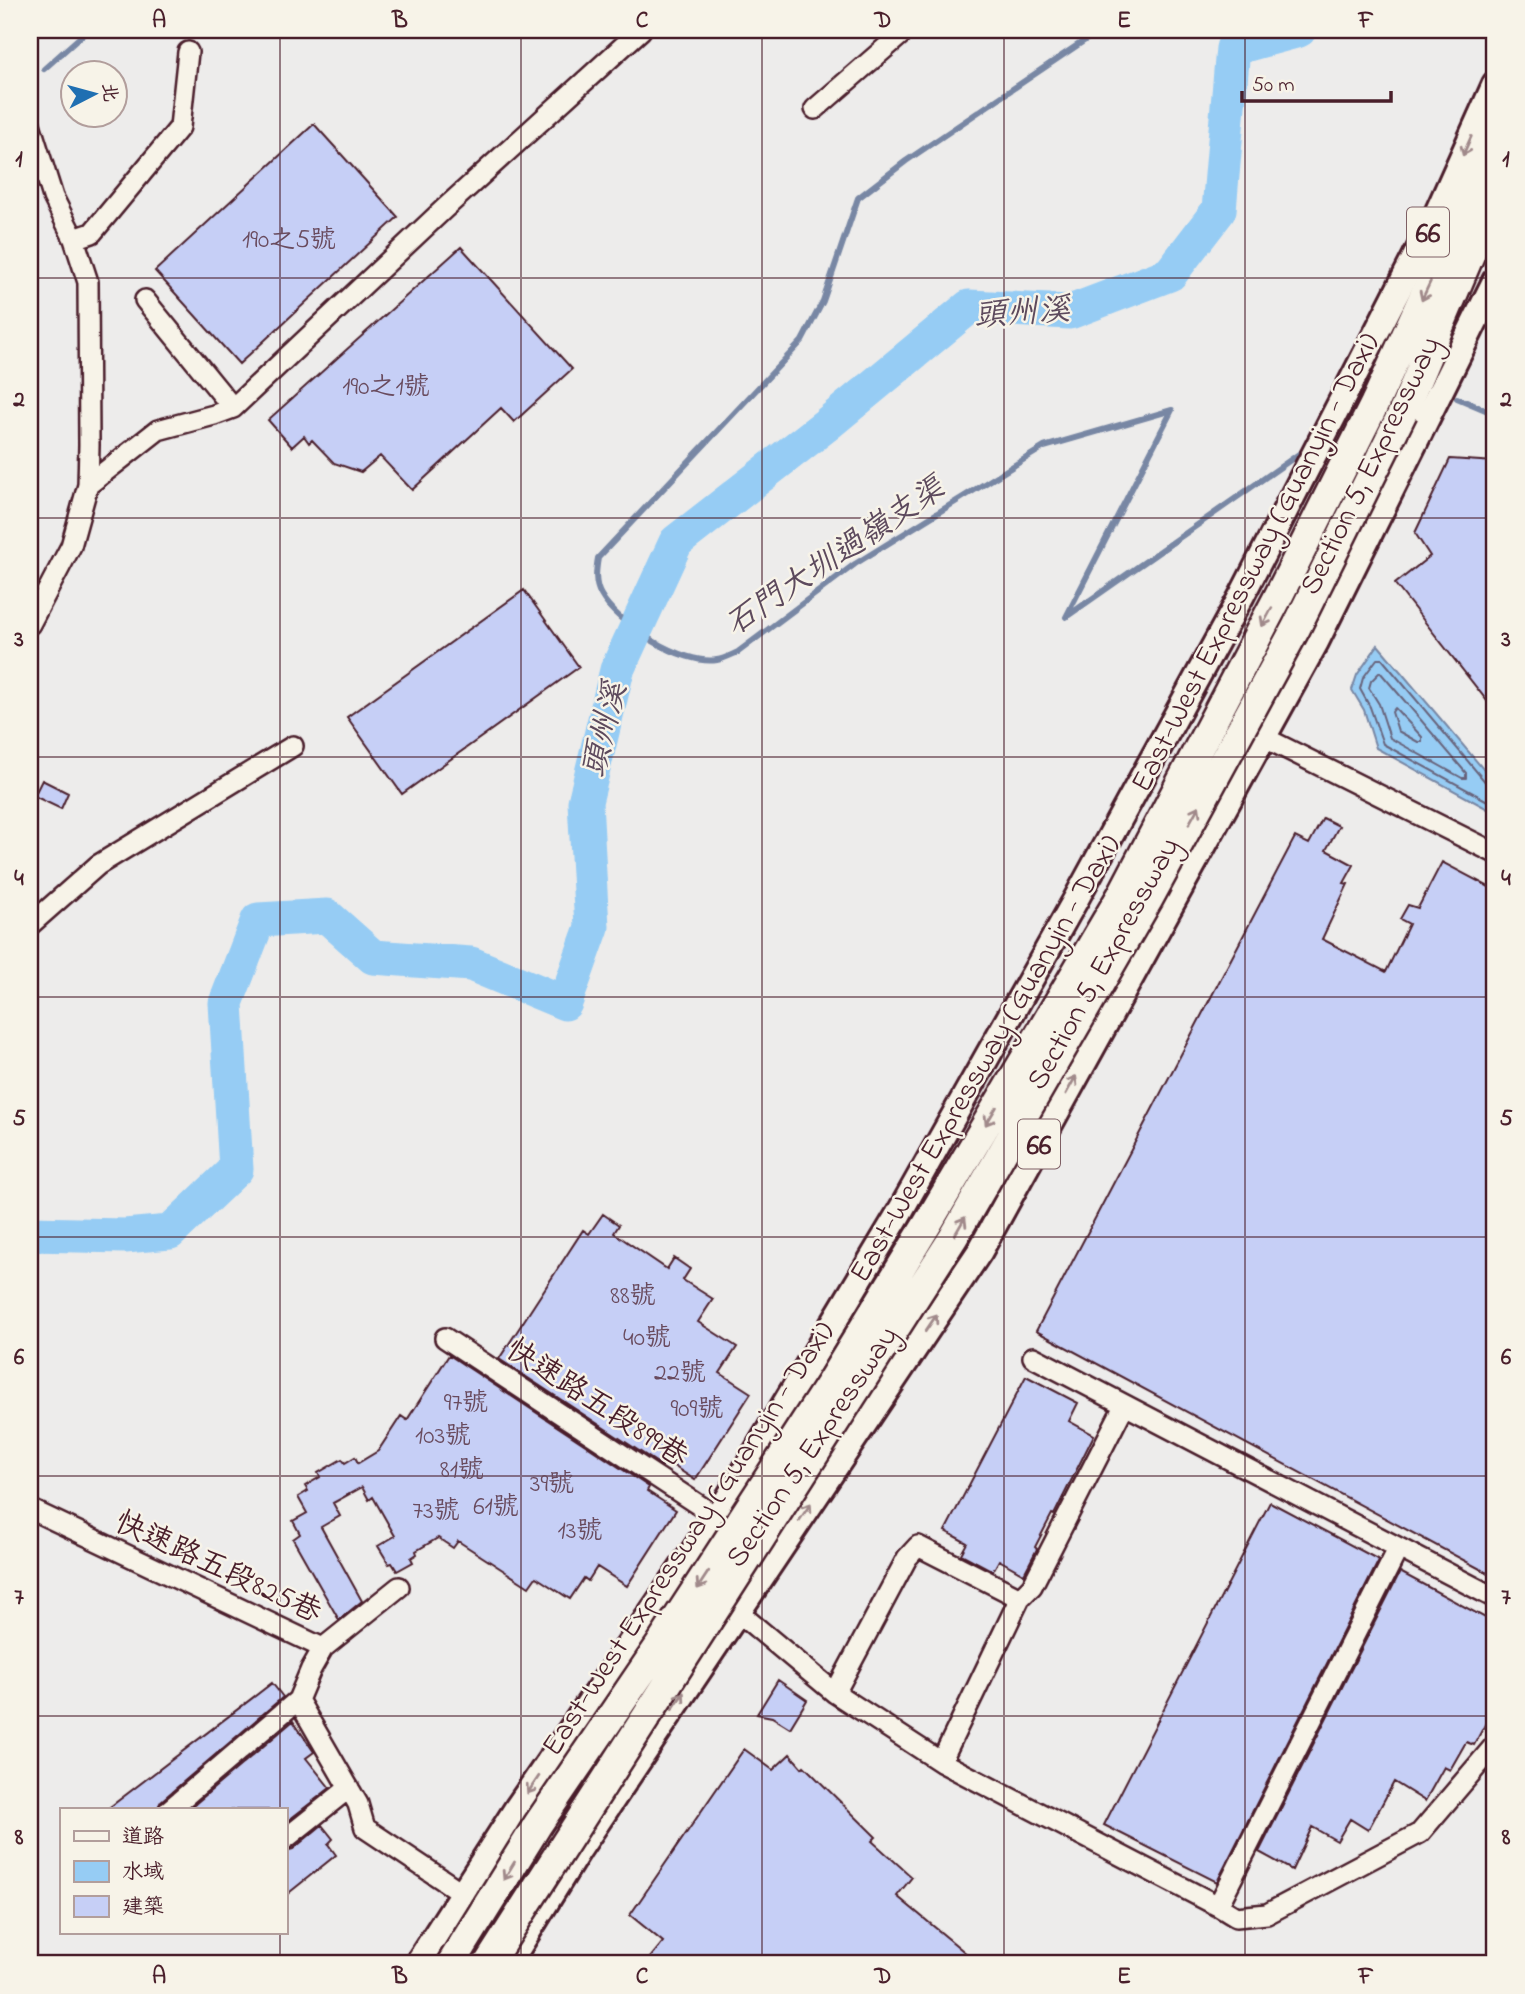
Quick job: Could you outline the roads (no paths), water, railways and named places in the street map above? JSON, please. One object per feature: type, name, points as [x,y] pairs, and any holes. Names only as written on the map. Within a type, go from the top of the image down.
[{"type":"highway","name":"East-West Expressway (Guanyin - Daxi)","points":[[451,1964],[538,1824],[660,1645],[829,1385],[1121,896],[1277,599],[1375,403],[1495,140]]},
{"type":"highway","name":"East-West Expressway (Guanyin - Daxi)","points":[[488,1964],[953,1238],[1148,900],[1296,628],[1403,412],[1495,196]]},
{"type":"main road","name":"Section 5, Expressway","points":[[417,1964],[461,1892],[717,1517],[898,1215],[1242,595],[1434,220],[1495,84]]},
{"type":"main road","name":"Section 5, Expressway","points":[[508,1964],[585,1839],[980,1251],[1315,642],[1495,281]]},
{"type":"street","points":[[88,485],[158,430],[233,408],[444,209],[641,30]]},
{"type":"street","points":[[815,109],[906,30]]},
{"type":"street","points":[[74,239],[92,233],[180,127],[188,52]]},
{"type":"street","points":[[30,124],[53,197],[74,239],[88,282],[88,485],[71,546],[30,624]]},
{"type":"street","points":[[145,300],[233,408]]},
{"type":"street","points":[[1263,737],[1495,853]]},
{"type":"street","points":[[30,925],[98,865],[293,746]]},
{"type":"street","name":"快速路五段899巷","points":[[445,1338],[717,1517]]},
{"type":"street","points":[[1033,1357],[1495,1598]]},
{"type":"street","points":[[941,1762],[1020,1598],[1032,1586],[1124,1406]]},
{"type":"street","name":"快速路五段825巷","points":[[30,1509],[323,1648],[298,1700]]},
{"type":"street","points":[[835,1693],[907,1558],[918,1546],[1020,1598]]},
{"type":"street","points":[[1218,1906],[1398,1549]]},
{"type":"street","points":[[323,1648],[399,1587]]},
{"type":"street","points":[[738,1612],[835,1693],[941,1762],[1236,1917],[1268,1914],[1420,1833],[1495,1745]]},
{"type":"street","points":[[171,1808],[298,1700],[358,1804],[365,1828],[461,1892]]},
{"type":"street","points":[[287,1837],[349,1788]]},
{"type":"water","points":[[1378,645],[1495,783],[1495,813],[1376,748],[1364,710],[1352,690],[1357,675]]},
{"type":"waterway","points":[[44,69],[88,30]]},
{"type":"waterway","name":"石門大圳過嶺支渠","points":[[1100,30],[906,161],[858,198],[823,301],[802,341],[598,558],[596,581],[601,595],[621,618],[652,641],[687,656],[703,660],[722,659],[738,652],[855,564],[1044,447],[1172,410],[1066,617],[1306,449]]},
{"type":"waterway","name":"頭州溪","points":[[30,1234],[125,1236],[170,1232],[236,1169],[226,1003],[258,920],[327,916],[373,957],[471,964],[565,1003],[592,927],[585,802],[617,670],[676,542],[826,425],[969,307],[1070,312],[1170,274],[1219,210],[1233,48],[1299,30]]},
{"type":"waterway","name":"石門大圳過嶺支渠","points":[[1457,398],[1495,414]]},
{"type":"waterway","name":"石門大圳過嶺支渠","points":[[1338,427],[1358,413]]}]
